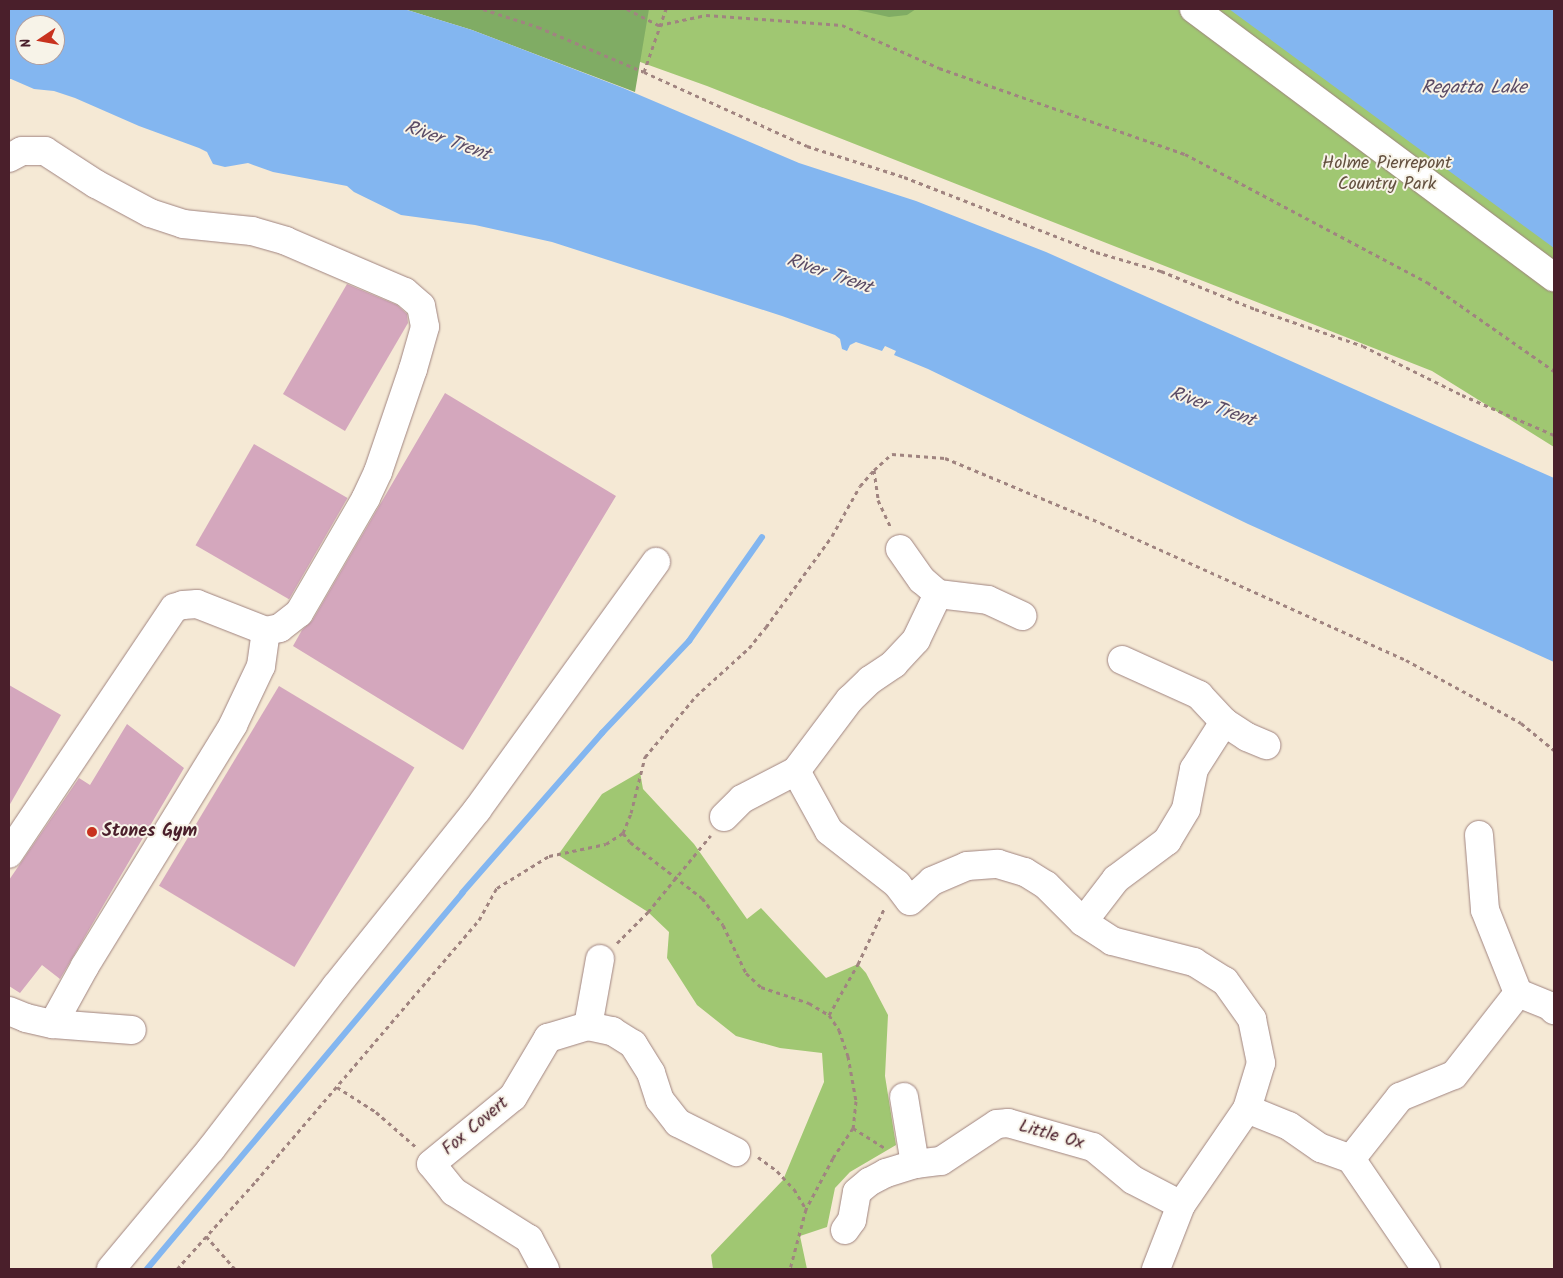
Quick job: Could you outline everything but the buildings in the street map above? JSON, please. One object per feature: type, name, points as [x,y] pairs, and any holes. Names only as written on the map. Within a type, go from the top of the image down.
[{"type":"street","points":[[1194,9],[1554,277]]},
{"type":"street","points":[[9,158],[22,150],[45,151],[96,184],[150,213],[183,224],[252,231],[286,241],[405,292],[420,306],[425,327],[378,472],[366,498],[300,613],[280,628],[266,631],[197,604],[174,608],[9,854]]},
{"type":"street","points":[[900,549],[922,580],[938,594],[988,600],[1023,616]]},
{"type":"street","points":[[111,1269],[211,1149],[336,986],[476,810],[656,562]]},
{"type":"street","points":[[724,817],[742,799],[796,771],[850,699],[870,680],[894,664],[916,640],[938,594]]},
{"type":"street","points":[[54,1024],[85,966],[233,725],[261,666],[266,631]]},
{"type":"street","points":[[1122,660],[1200,695],[1224,722],[1247,737],[1266,745]]},
{"type":"street","points":[[1083,922],[1116,879],[1167,841],[1186,809],[1194,769],[1224,722]]},
{"type":"street","points":[[796,771],[829,831],[903,892],[967,866],[998,864],[1025,872],[1046,886],[1083,922],[1112,941],[1194,962],[1225,981],[1252,1019],[1261,1063],[1247,1109],[1181,1205],[1156,1269]]},
{"type":"street","points":[[1479,836],[1485,910],[1518,993],[1550,1006],[1554,1010]]},
{"type":"street","points":[[588,1026],[600,960]]},
{"type":"street","points":[[1351,1159],[1400,1097],[1454,1075],[1518,993]]},
{"type":"street","points":[[9,1011],[26,1018],[54,1024],[132,1030]]},
{"type":"street","name":"Fox Covert","points":[[545,1269],[529,1239],[454,1192],[431,1164],[513,1097],[548,1038],[588,1026],[612,1031],[633,1044],[651,1073],[660,1100],[678,1123],[736,1152]]},
{"type":"street","points":[[904,1097],[915,1164]]},
{"type":"street","points":[[1247,1109],[1289,1126],[1321,1148],[1351,1159],[1426,1269]]},
{"type":"street","name":"Little Ox","points":[[846,1230],[852,1220],[858,1192],[869,1182],[915,1164],[941,1161],[997,1124],[1008,1123],[1093,1148],[1133,1180],[1181,1205]]},
{"type":"path","points":[[483,9],[538,27],[644,72],[807,146],[904,177],[1096,252],[1161,271],[1255,309],[1363,346],[1462,395],[1554,435]]},
{"type":"path","points":[[627,9],[659,25],[706,15],[842,25],[939,68],[1185,154],[1427,282],[1554,372]]},
{"type":"path","points":[[644,72],[666,9]]},
{"type":"path","points":[[874,470],[878,500],[900,549]]},
{"type":"path","points":[[600,960],[648,912],[678,878],[724,817]]},
{"type":"path","points":[[623,833],[630,842],[702,898],[723,926],[746,974],[761,986],[809,1003],[830,1015],[839,1030],[848,1056],[856,1101],[853,1128],[833,1158],[806,1210],[790,1269]]},
{"type":"path","points":[[830,1015],[858,964],[903,892]]},
{"type":"path","points":[[337,1086],[376,1112],[408,1138],[431,1164]]},
{"type":"path","points":[[736,1152],[762,1158],[794,1189],[806,1210]]},
{"type":"path","points":[[206,1236],[235,1269]]},
{"type":"green space","points":[[404,9],[649,9],[635,92],[472,30]]},
{"type":"green space","name":"Holme Pierrepont Country Park","points":[[493,9],[1554,9],[1554,447],[1432,371],[707,86]]},
{"type":"green space","points":[[853,9],[916,9],[907,15],[889,17]]},
{"type":"green space","points":[[640,772],[643,789],[694,844],[747,919],[761,908],[826,978],[858,964],[866,973],[888,1015],[885,1076],[896,1145],[850,1172],[835,1188],[827,1227],[800,1236],[807,1269],[713,1269],[711,1255],[783,1180],[824,1082],[822,1053],[780,1048],[736,1036],[697,1005],[667,958],[669,932],[648,912],[558,855],[602,794]]},
{"type":"water","name":"River Trent","points":[[9,9],[404,9],[472,30],[623,88],[799,163],[916,201],[1046,252],[1554,478],[1554,662],[1248,524],[928,369],[894,355],[896,351],[885,346],[882,351],[856,342],[850,345],[847,351],[842,349],[840,339],[835,335],[782,316],[552,242],[475,225],[401,215],[354,192],[347,186],[273,172],[248,163],[225,167],[213,164],[207,152],[199,148],[139,126],[75,98],[54,91],[34,89],[9,79]]},
{"type":"water","name":"Regatta Lake","points":[[1229,9],[1554,9],[1554,248]]},
{"type":"waterway","points":[[147,1269],[462,893],[602,733],[689,641],[762,537]]},
{"type":"place","name":"Stones Gym","points":[[92,832]]}]
